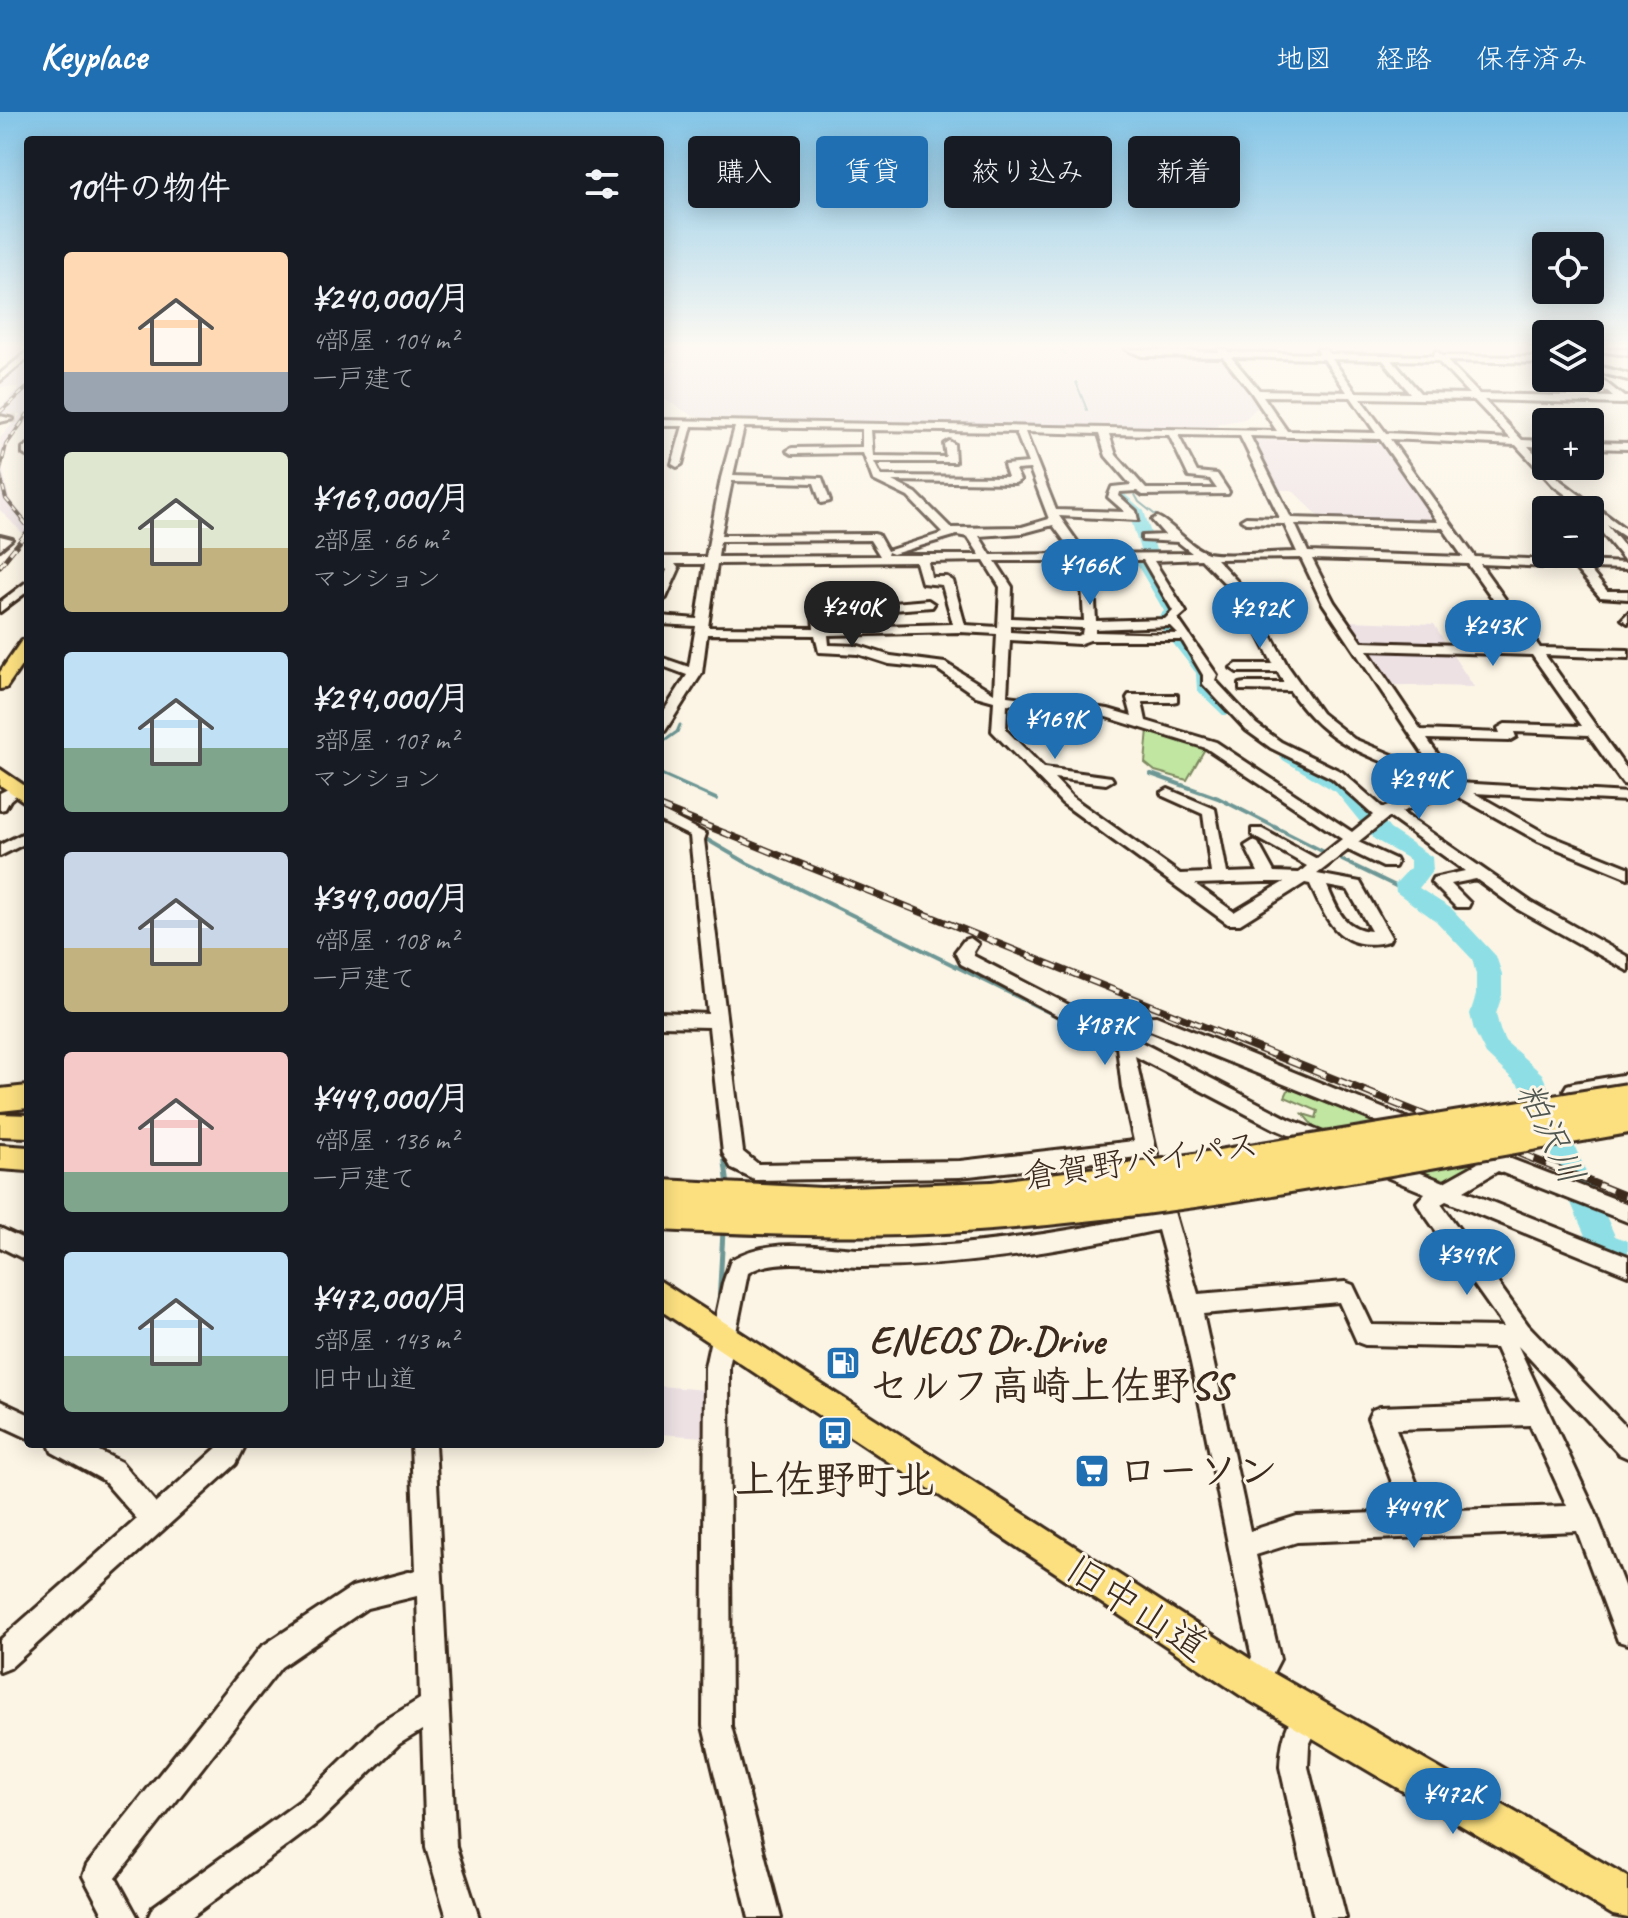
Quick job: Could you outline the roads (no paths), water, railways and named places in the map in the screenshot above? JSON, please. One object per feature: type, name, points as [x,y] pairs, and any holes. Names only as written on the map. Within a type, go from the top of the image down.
[{"type":"highway","points":[[0,1100],[24,1097]]},
{"type":"highway","name":"倉賀野バイパス","points":[[664,1215],[821,1223],[973,1218],[1068,1209],[1268,1167],[1628,1099]]},
{"type":"highway","name":"倉賀野バイパス","points":[[664,1195],[821,1203],[966,1199],[1268,1167],[1628,1118]]},
{"type":"highway","points":[[0,1125],[24,1126]]},
{"type":"highway","points":[[0,1140],[24,1142]]},
{"type":"highway","points":[[664,1182],[734,1187],[922,1187],[1053,1176],[1208,1156],[1268,1167]]},
{"type":"highway","points":[[0,1157],[24,1159]]},
{"type":"highway","points":[[664,1233],[822,1240],[1006,1232],[1179,1205],[1268,1167]]},
{"type":"main road","points":[[0,684],[24,650]]},
{"type":"main road","points":[[0,775],[22,793]]},
{"type":"main road","name":"旧中山道","points":[[664,1297],[1253,1682],[1628,1900]]},
{"type":"street","points":[[677,464],[685,433]]},
{"type":"street","points":[[664,722],[695,673],[715,538],[738,433]]},
{"type":"street","points":[[787,483],[792,433]]},
{"type":"street","points":[[866,433],[867,455],[877,478],[912,495],[954,533]]},
{"type":"street","points":[[1022,433],[1031,466],[1046,490],[1054,517],[1075,547],[1074,556],[1087,579],[1089,631]]},
{"type":"street","points":[[1089,433],[1173,434]]},
{"type":"street","points":[[1145,433],[1384,438]]},
{"type":"street","points":[[1381,433],[1593,731],[1621,760],[1628,781]]},
{"type":"street","points":[[1510,433],[1557,483],[1628,536]]},
{"type":"street","points":[[1521,433],[1531,443]]},
{"type":"street","points":[[1104,434],[1111,456],[1143,492],[1224,492],[1213,476],[1193,475],[1173,434]]},
{"type":"street","points":[[1245,435],[1531,443]]},
{"type":"street","points":[[1245,435],[1328,602],[1417,734],[1460,789],[1628,803]]},
{"type":"street","points":[[792,451],[951,460],[949,444]]},
{"type":"street","points":[[1604,445],[1628,446]]},
{"type":"street","points":[[877,478],[1015,480],[1008,467],[1031,466]]},
{"type":"street","points":[[726,478],[787,483],[821,481],[825,501]]},
{"type":"street","points":[[1567,480],[1628,528]]},
{"type":"street","points":[[877,555],[954,533],[1023,530],[1054,517],[1134,520],[1113,497],[1116,489],[1137,488]]},
{"type":"street","points":[[1157,520],[1175,539]]},
{"type":"street","points":[[1246,520],[1447,525]]},
{"type":"street","points":[[1606,521],[1599,526],[1628,558]]},
{"type":"street","points":[[968,533],[1006,587],[999,731],[1067,800],[1234,920],[1312,875],[1386,813],[1460,789],[1628,797]]},
{"type":"street","points":[[715,538],[874,537],[877,555]]},
{"type":"street","points":[[1146,538],[1181,539],[1216,565],[1259,611],[1260,626],[1282,668],[1310,714],[1331,731],[1371,754],[1411,766],[1460,789],[1543,838],[1628,873]]},
{"type":"street","points":[[0,539],[6,539],[0,546]]},
{"type":"street","points":[[664,560],[877,555],[1305,555],[1532,563]]},
{"type":"street","points":[[1150,555],[1148,561],[1180,612],[1171,619],[1210,675],[1208,681],[1251,727],[1276,745],[1337,775],[1386,813],[1525,906],[1628,965]]},
{"type":"street","points":[[921,557],[926,581],[947,581],[960,628]]},
{"type":"street","points":[[664,562],[673,569],[664,589]]},
{"type":"street","points":[[1604,566],[1628,566]]},
{"type":"street","points":[[1582,568],[1604,594],[1628,595]]},
{"type":"street","points":[[0,608],[24,588]]},
{"type":"street","points":[[877,630],[873,608],[928,604]]},
{"type":"street","points":[[819,614],[823,649],[859,650],[889,660],[940,666],[981,693],[1000,699],[1108,713],[1211,745],[1349,841],[1389,863]]},
{"type":"street","points":[[664,621],[703,626],[820,632],[877,630],[908,634],[960,628],[1006,629],[1079,640],[1089,631],[1174,622]]},
{"type":"street","points":[[1089,631],[1177,638]]},
{"type":"street","points":[[1359,646],[1628,654]]},
{"type":"street","points":[[664,662],[695,673]]},
{"type":"street","points":[[1237,668],[1282,668]]},
{"type":"street","points":[[1245,687],[1294,687]]},
{"type":"street","points":[[1140,722],[1134,698],[1172,698]]},
{"type":"street","points":[[1417,734],[1509,737],[1505,728],[1593,731]]},
{"type":"street","points":[[1040,772],[1106,780]]},
{"type":"street","points":[[0,806],[3,798],[22,793]]},
{"type":"street","points":[[1168,793],[1210,812],[1220,879]]},
{"type":"street","points":[[664,817],[698,834],[696,840],[733,1153],[739,1163],[755,1172],[960,1169],[1143,1148]]},
{"type":"street","points":[[0,851],[24,838]]},
{"type":"street","points":[[1270,879],[1255,839],[1312,875],[1354,886],[1383,937],[1355,944],[1336,922],[1312,875]]},
{"type":"street","points":[[1462,903],[1436,879],[1479,873]]},
{"type":"street","points":[[1174,879],[1270,879],[1312,875]]},
{"type":"street","points":[[970,944],[964,952],[967,960],[1282,1124],[1445,1194],[1628,1266]]},
{"type":"street","points":[[664,1019],[718,1021]]},
{"type":"street","points":[[1253,1682],[1266,1659],[1239,1548],[1189,1305],[1143,1148],[1126,1056],[1127,1042],[1139,1022],[1150,1021],[1628,1213]]},
{"type":"street","points":[[1574,1090],[1628,1081]]},
{"type":"street","points":[[1496,1162],[1427,1202],[1512,1335],[1539,1413],[1585,1518],[1628,1631]]},
{"type":"street","points":[[765,1918],[717,1726],[717,1367],[730,1318],[734,1276],[739,1267],[758,1256],[878,1258],[1054,1242],[1166,1220]]},
{"type":"street","points":[[0,1237],[24,1250]]},
{"type":"street","points":[[1189,1305],[1345,1292],[1365,1335],[1512,1335],[1628,1446]]},
{"type":"street","points":[[0,1412],[24,1425]]},
{"type":"street","points":[[1420,1525],[1380,1418],[1539,1413]]},
{"type":"street","points":[[69,1448],[112,1471],[155,1521]]},
{"type":"street","points":[[0,1658],[227,1456],[232,1448]]},
{"type":"street","points":[[423,1448],[441,1847],[463,1918]]},
{"type":"street","points":[[1239,1548],[1297,1529],[1420,1525],[1471,1519],[1585,1518]]},
{"type":"street","points":[[122,1918],[98,1876],[271,1657],[361,1596],[428,1580]]},
{"type":"street","points":[[164,1918],[310,1811],[389,1734],[433,1707]]},
{"type":"street","points":[[1309,1716],[1295,1743],[1294,1767],[1330,1918]]},
{"type":"waterway","points":[[1127,480],[1139,502],[1163,521]]},
{"type":"waterway","name":"粕沢川","points":[[1117,495],[1136,511],[1149,553],[1143,561],[1163,591],[1165,603],[1174,611],[1164,620],[1181,638],[1205,673],[1204,686],[1230,711]]},
{"type":"waterway","points":[[664,667],[686,675]]},
{"type":"waterway","points":[[664,741],[677,732],[680,725]]},
{"type":"waterway","name":"粕沢川","points":[[1290,756],[1344,787],[1382,834],[1421,857],[1422,870],[1407,884],[1408,892],[1444,915],[1484,956],[1489,974],[1489,995],[1483,1014],[1495,1047],[1532,1081],[1604,1245],[1628,1255]]},
{"type":"waterway","points":[[1151,774],[1218,798],[1324,852]]},
{"type":"waterway","points":[[664,776],[716,799]]},
{"type":"waterway","points":[[690,835],[704,972]]},
{"type":"waterway","points":[[706,839],[747,863],[1097,1036]]},
{"type":"waterway","points":[[1342,860],[1408,892]]},
{"type":"waterway","points":[[719,1116],[728,1186]]},
{"type":"waterway","points":[[719,1305],[723,1231]]},
{"type":"railway","points":[[0,470],[6,445],[14,433]]},
{"type":"railway","points":[[0,475],[6,499],[24,521]]},
{"type":"railway","points":[[0,566],[24,536]]},
{"type":"railway","points":[[664,809],[1240,1041]]},
{"type":"railway","points":[[1235,1039],[1628,1197]]},
{"type":"place","name":"ENEOS Dr.Drive セルフ高崎上佐野SS","points":[[843,1363]]},
{"type":"place","name":"上佐野町北","points":[[835,1433]]},
{"type":"place","name":"ローソン","points":[[1092,1471]]}]
